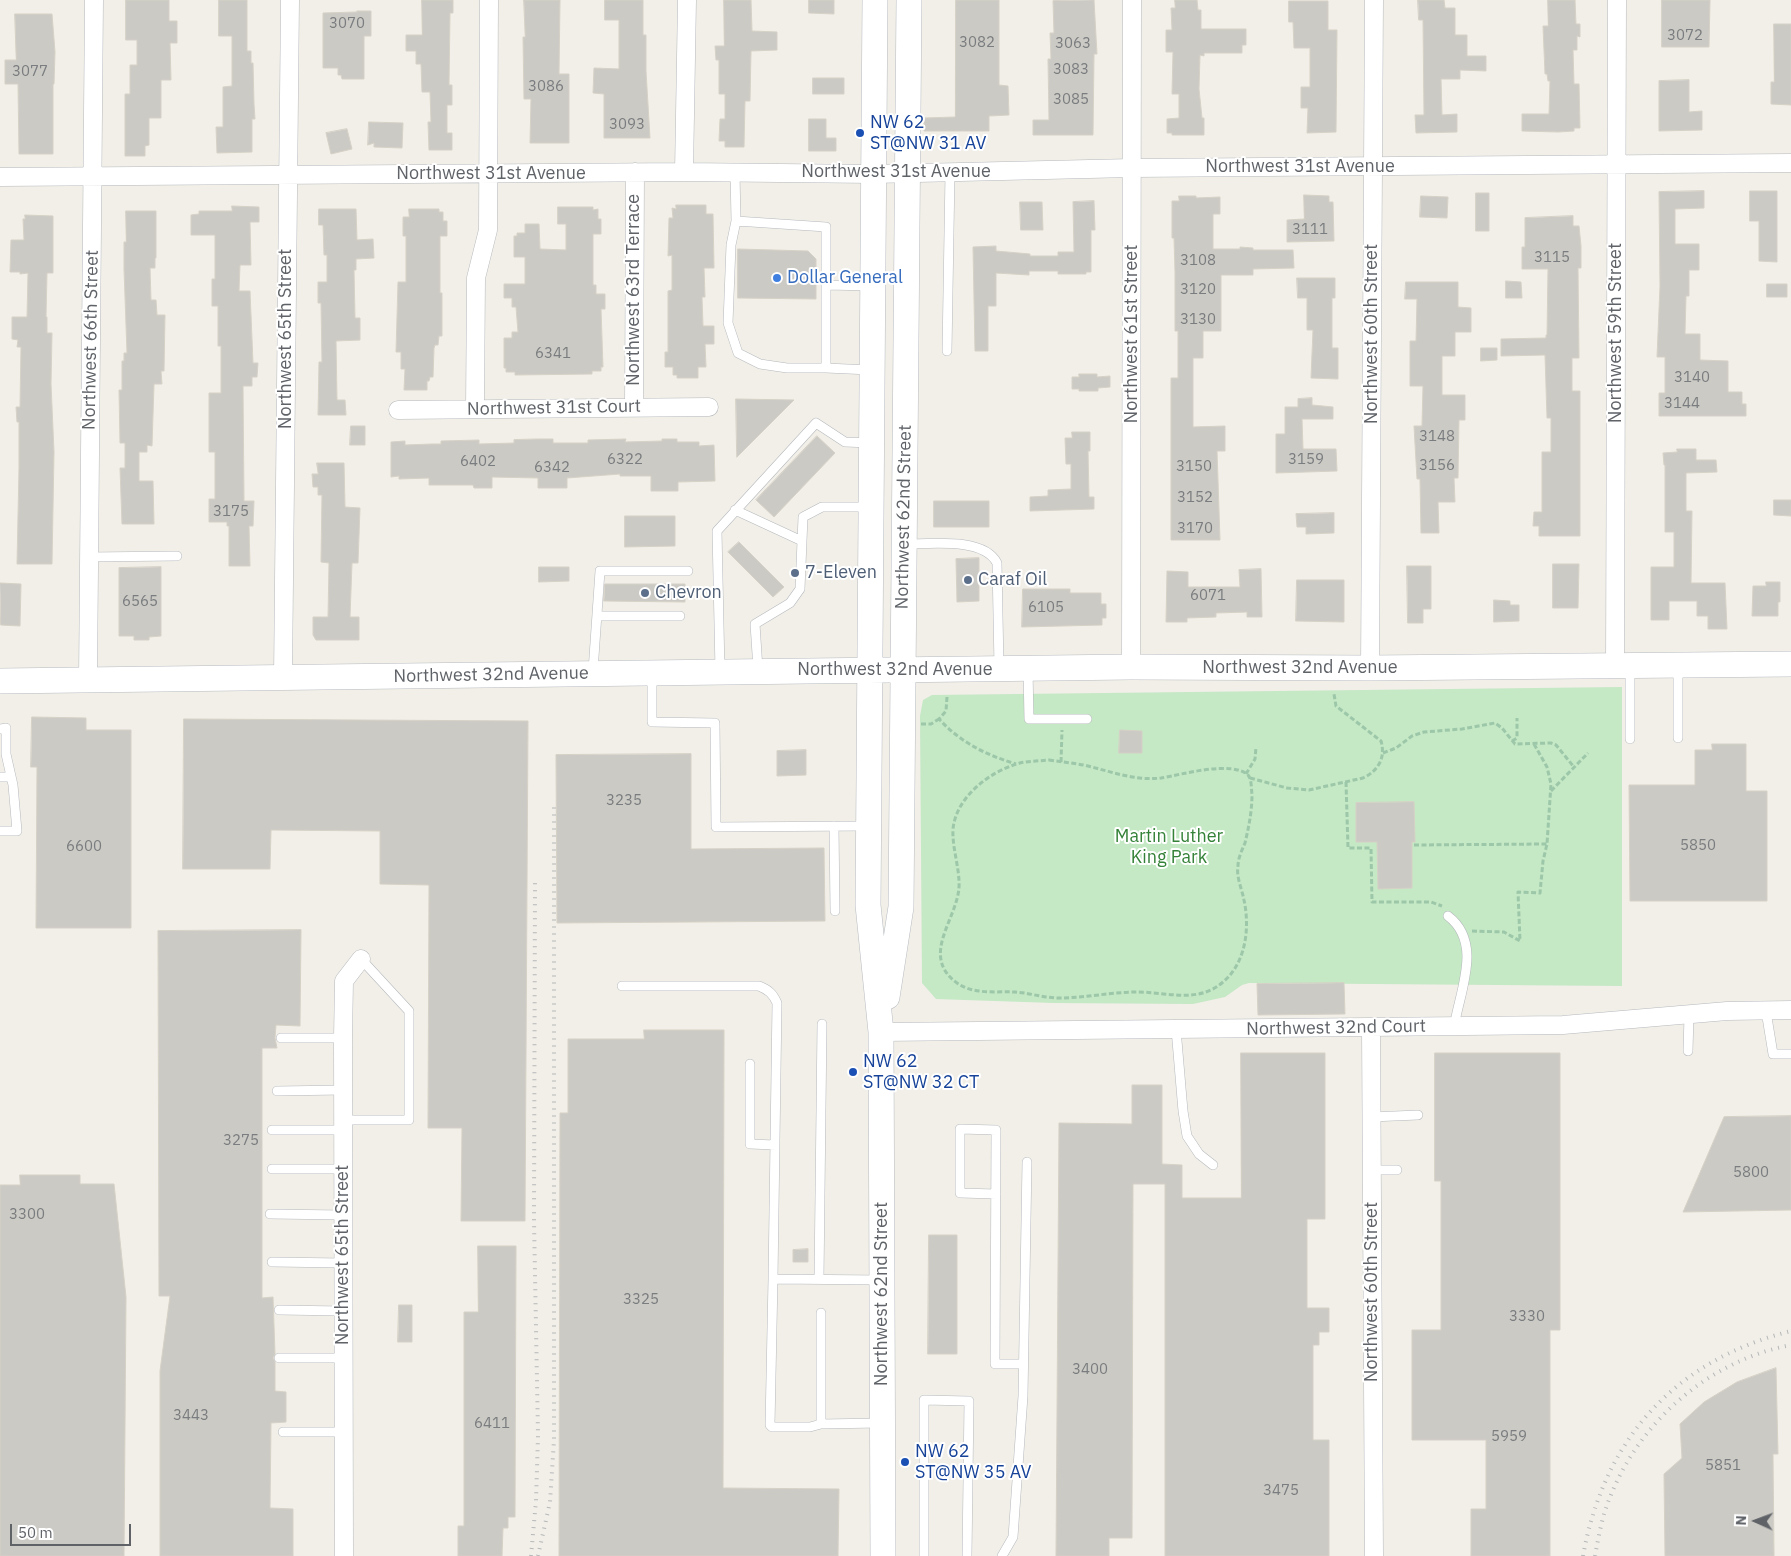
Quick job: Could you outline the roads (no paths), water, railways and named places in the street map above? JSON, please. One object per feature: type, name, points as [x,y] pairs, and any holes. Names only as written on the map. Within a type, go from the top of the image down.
[{"type":"main road","name":"Northwest 62nd Street","points":[[875,0],[868,904],[881,1032],[883,1556]]},
{"type":"main road","name":"Northwest 62nd Street","points":[[881,1032],[901,907],[909,0]]},
{"type":"main road","name":"Northwest 32nd Avenue","points":[[0,681],[1132,667],[1370,668],[1791,664]]},
{"type":"street","name":"Northwest 66th Street","points":[[88,680],[94,0]]},
{"type":"street","name":"Northwest 65th Street","points":[[283,677],[290,0]]},
{"type":"street","points":[[476,409],[476,278],[488,230],[489,0]]},
{"type":"street","points":[[684,172],[687,0]]},
{"type":"street","name":"Northwest 61st Street","points":[[1132,0],[1132,667]]},
{"type":"street","name":"Northwest 60th Street","points":[[1370,668],[1374,0]]},
{"type":"street","name":"Northwest 59th Street","points":[[1617,0],[1616,165],[1622,666]]},
{"type":"street","name":"Northwest 31st Avenue","points":[[0,177],[635,172],[908,174],[1132,168],[1791,163]]},
{"type":"street","name":"Northwest 63rd Terrace","points":[[634,407],[635,172]]},
{"type":"street","name":"Northwest 31st Court","points":[[398,410],[709,407]]},
{"type":"street","name":"Northwest 65th Street","points":[[344,1556],[344,981],[361,959]]},
{"type":"street","name":"Northwest 32nd Court","points":[[881,1032],[1563,1025],[1727,1011],[1791,1010]]},
{"type":"street","name":"Northwest 60th Street","points":[[1371,1028],[1374,1556]]},
{"type":"lane","points":[[735,172],[736,221],[731,245],[728,323],[738,352],[760,364],[787,368],[873,370]]},
{"type":"lane","points":[[947,351],[950,173]]},
{"type":"lane","points":[[736,221],[826,227],[826,368]]},
{"type":"lane","points":[[826,285],[873,286]]},
{"type":"lane","points":[[720,672],[716,530],[816,423],[845,442],[872,443]]},
{"type":"lane","points":[[758,672],[755,624],[790,603],[800,589],[803,517],[822,508],[872,507]]},
{"type":"lane","points":[[736,510],[802,541]]},
{"type":"lane","points":[[904,544],[963,544],[982,550],[994,557],[997,563],[999,670]]},
{"type":"lane","points":[[89,557],[177,556]]},
{"type":"lane","points":[[593,674],[600,571],[688,571]]},
{"type":"lane","points":[[597,616],[680,616]]},
{"type":"lane","points":[[1678,665],[1678,738]]},
{"type":"lane","points":[[1622,666],[1630,738]]},
{"type":"lane","points":[[1028,669],[1029,719],[1087,719]]},
{"type":"lane","points":[[652,673],[652,722],[715,723],[716,827],[869,826]]},
{"type":"lane","points":[[0,729],[6,728],[6,754],[11,777],[17,831],[0,831]]},
{"type":"lane","points":[[0,777],[11,777]]},
{"type":"lane","points":[[834,826],[835,911]]},
{"type":"lane","points":[[1448,912],[1463,932],[1466,945],[1466,977],[1457,1007],[1454,1027]]},
{"type":"lane","points":[[272,1130],[409,1120],[409,1011],[361,959]]},
{"type":"lane","points":[[622,986],[759,986],[773,994],[777,1003],[770,1425],[772,1427],[810,1427],[821,1424],[883,1423]]},
{"type":"lane","points":[[1766,1011],[1773,1054],[1791,1054]]},
{"type":"lane","points":[[1688,1051],[1689,1014]]},
{"type":"lane","points":[[819,1280],[822,1024]]},
{"type":"lane","points":[[1176,1029],[1182,1112],[1187,1136],[1199,1154],[1213,1165]]},
{"type":"lane","points":[[281,1038],[343,1038]]},
{"type":"lane","points":[[750,1064],[750,1144],[775,1145]]},
{"type":"lane","points":[[277,1091],[343,1090]]},
{"type":"lane","points":[[1371,1117],[1418,1115]]},
{"type":"lane","points":[[996,1194],[960,1193],[960,1130],[996,1130],[996,1194],[996,1364],[1023,1364]]},
{"type":"lane","points":[[1002,1556],[1013,1537],[1023,1364],[1027,1162]]},
{"type":"lane","points":[[272,1169],[343,1169]]},
{"type":"lane","points":[[1372,1170],[1397,1170]]},
{"type":"lane","points":[[270,1214],[343,1214]]},
{"type":"lane","points":[[272,1262],[343,1263]]},
{"type":"lane","points":[[773,1279],[882,1280]]},
{"type":"lane","points":[[279,1310],[343,1312]]},
{"type":"lane","points":[[821,1424],[822,1313]]},
{"type":"lane","points":[[279,1358],[344,1358]]},
{"type":"lane","points":[[924,1556],[924,1400],[970,1401],[967,1556]]},
{"type":"lane","points":[[283,1432],[344,1432]]},
{"type":"railway","points":[[538,1556],[550,1502],[554,1440],[554,803]]},
{"type":"railway","points":[[531,1556],[536,1501],[538,1435],[534,1220],[535,881]]},
{"type":"railway","points":[[1583,1556],[1593,1514],[1608,1476],[1627,1441],[1651,1410],[1680,1384],[1713,1362],[1750,1344],[1791,1331]]},
{"type":"railway","points":[[1595,1556],[1604,1514],[1619,1478],[1635,1450],[1654,1425],[1677,1402],[1702,1382],[1730,1366],[1760,1353],[1791,1345]]},
{"type":"place","name":"NW 62 ST@NW 31 AV","points":[[860,133]]},
{"type":"place","name":"Dollar General","points":[[777,278]]},
{"type":"place","name":"7-Eleven","points":[[795,573]]},
{"type":"place","name":"Caraf Oil","points":[[968,580]]},
{"type":"place","name":"Chevron","points":[[645,593]]},
{"type":"place","name":"NW 62 ST@NW 32 CT","points":[[853,1072]]},
{"type":"place","name":"NW 62 ST@NW 35 AV","points":[[905,1462]]},
{"type":"park label","name":"Martin Luther King Park","points":[[1169,848]]}]
